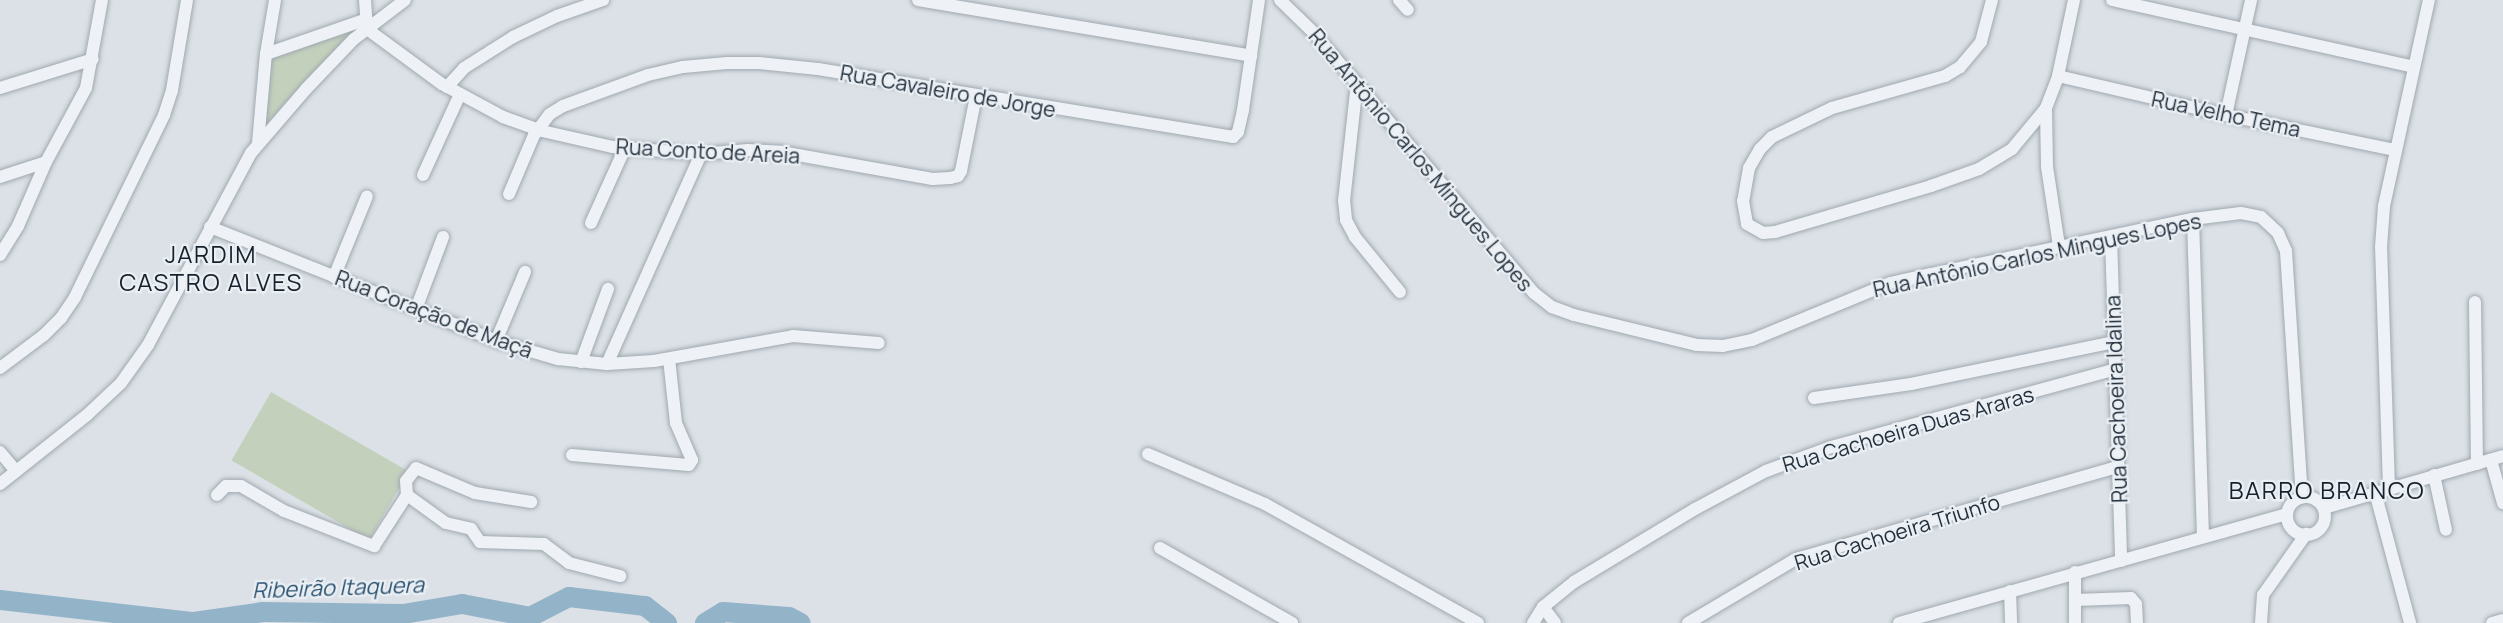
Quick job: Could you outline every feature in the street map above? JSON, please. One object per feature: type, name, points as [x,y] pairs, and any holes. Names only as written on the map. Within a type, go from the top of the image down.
[{"type":"street","points":[[0,255],[18,226],[46,162],[81,99],[93,59],[102,0]]},
{"type":"street","points":[[0,368],[44,335],[61,318],[75,297],[164,115],[172,90],[187,0]]},
{"type":"street","points":[[258,143],[266,54],[275,0]]},
{"type":"street","points":[[0,484],[100,404],[121,383],[148,345],[210,227],[258,143],[365,24],[365,0]]},
{"type":"street","points":[[266,54],[365,24],[405,0]]},
{"type":"street","points":[[447,87],[464,68],[513,38],[557,16],[603,0]]},
{"type":"street","points":[[918,0],[1251,56]]},
{"type":"street","name":"Rua Cavaleiro de Jorge","points":[[537,129],[550,114],[563,106],[601,90],[659,72],[727,63],[792,65],[1233,137],[1240,124],[1259,0]]},
{"type":"street","name":"Rua Antônio Carlos Mingues Lopes","points":[[1280,0],[1315,34],[1534,293],[1552,307],[1616,326],[1697,345],[1723,346],[1752,340],[1890,283],[2193,219],[2241,213],[2261,217],[2278,233],[2286,251],[2302,497]]},
{"type":"street","points":[[1399,0],[1408,10]]},
{"type":"street","points":[[1992,0],[1981,42],[1960,67],[1945,76],[1832,108],[1772,137],[1760,149],[1749,168],[1743,201],[1743,216],[1747,224],[1763,233],[1775,232],[1931,186],[1979,169],[2012,149],[2046,108],[2058,76],[2074,0]]},
{"type":"street","points":[[2112,0],[2414,67]]},
{"type":"street","points":[[2226,115],[2251,0]]},
{"type":"street","points":[[2389,487],[2381,247],[2384,206],[2429,0]]},
{"type":"street","name":"Rua Conto de Areia","points":[[365,24],[447,87],[503,117],[537,129],[625,148],[701,154],[748,150],[781,152],[933,179],[950,178],[958,176],[961,171],[976,96]]},
{"type":"street","points":[[0,88],[93,59]]},
{"type":"street","name":"Rua Velho Tema","points":[[2058,76],[2226,115],[2395,150]]},
{"type":"street","points":[[1357,83],[1344,200],[1346,220],[1355,237],[1400,292]]},
{"type":"street","points":[[423,175],[460,94]]},
{"type":"street","points":[[2046,108],[2047,166],[2059,246]]},
{"type":"street","points":[[509,194],[537,129]]},
{"type":"street","points":[[591,223],[625,148]]},
{"type":"street","points":[[607,364],[701,154]]},
{"type":"street","points":[[0,177],[46,162]]},
{"type":"street","points":[[334,277],[367,196]]},
{"type":"street","points":[[2193,219],[2203,537]]},
{"type":"street","name":"Rua Coração de Maçã","points":[[210,227],[496,341],[537,355],[607,364],[669,359],[793,336],[879,343]]},
{"type":"street","points":[[416,309],[443,237]]},
{"type":"street","name":"Rua Cachoeira Idalina","points":[[2111,237],[2121,561]]},
{"type":"street","points":[[496,341],[525,272]]},
{"type":"street","points":[[580,362],[608,289]]},
{"type":"street","points":[[2475,302],[2477,464]]},
{"type":"street","points":[[1814,398],[1911,384],[2114,342]]},
{"type":"street","points":[[572,455],[689,465],[693,460],[676,423],[669,359]]},
{"type":"street","name":"Rua Cachoeira Duas Araras","points":[[1533,623],[1543,607],[1584,576],[1695,509],[1766,471],[1832,447],[2114,370]]},
{"type":"street","points":[[0,452],[16,471]]},
{"type":"street","points":[[1148,454],[1265,504],[1478,623]]},
{"type":"street","points":[[2324,508],[2389,487],[2497,458],[2503,503]]},
{"type":"street","name":"Rua Cachoeira Triunfo","points":[[1688,623],[1796,560],[2117,467]]},
{"type":"street","points":[[217,495],[226,486],[241,486],[284,511],[374,546],[407,495],[406,481],[416,468],[475,493],[531,502]]},
{"type":"street","points":[[2434,475],[2446,530]]},
{"type":"street","points":[[2375,492],[2410,623]]},
{"type":"street","points":[[407,495],[446,523],[471,530],[480,542],[544,544],[569,563],[620,576]]},
{"type":"street","points":[[2302,497],[2315,499],[2324,508],[2324,521],[2317,531],[2306,534],[2293,530],[2287,514],[2292,503],[2302,497]]},
{"type":"street","points":[[1899,623],[2287,514]]},
{"type":"street","points":[[2260,623],[2263,595],[2306,534]]},
{"type":"street","points":[[1160,548],[1292,623]]},
{"type":"street","points":[[2075,572],[2075,623]]},
{"type":"street","points":[[2010,591],[2011,623]]},
{"type":"street","points":[[2075,600],[2131,598],[2136,604],[2137,623]]},
{"type":"street","points":[[1543,607],[1555,623]]},
{"type":"street","points":[[1949,609],[1950,623]]},
{"type":"street","points":[[2492,623],[2503,620]]},
{"type":"green space","points":[[358,25],[265,125],[271,57]]},
{"type":"green space","points":[[271,392],[409,471],[369,540],[232,460]]},
{"type":"waterway","name":"Ribeirão Itaquera","points":[[0,600],[194,622],[263,612],[403,614],[462,604],[530,617],[569,597],[645,606],[667,623]]},
{"type":"waterway","name":"Ribeirão Itaquera","points":[[705,623],[723,612],[789,617],[801,623]]},
{"type":"district","name":"JARDIM CASTRO ALVES","points":[[211,268]]},
{"type":"district","name":"BARRO BRANCO","points":[[2327,490]]}]
